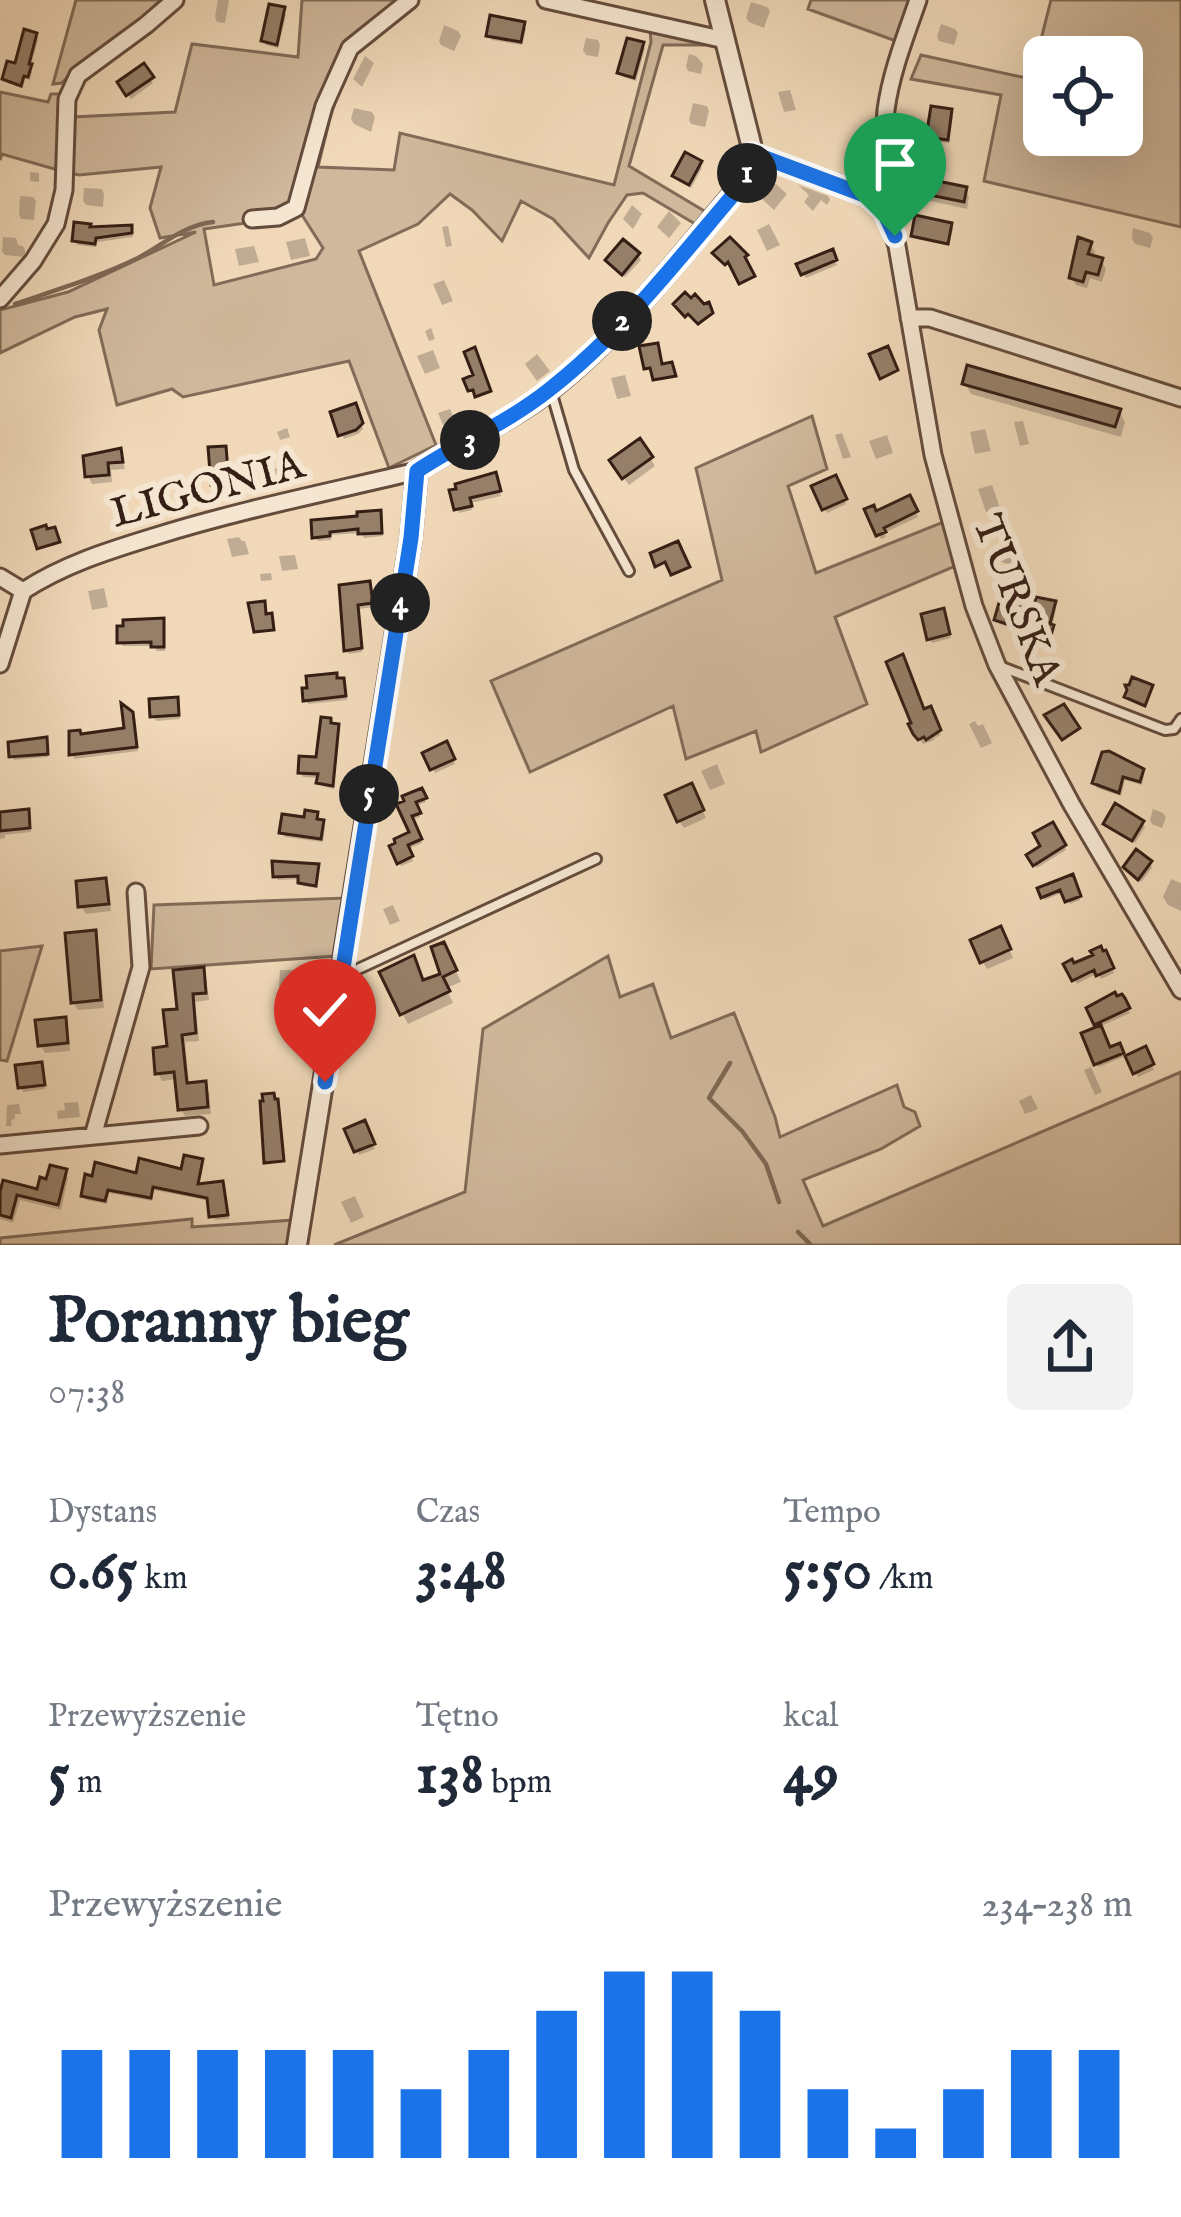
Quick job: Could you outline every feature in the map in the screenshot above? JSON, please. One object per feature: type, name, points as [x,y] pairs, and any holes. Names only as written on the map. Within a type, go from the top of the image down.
[{"type":"street","points":[[0,299],[34,261],[56,224],[64,190],[67,99],[78,75],[175,0]]},
{"type":"street","points":[[252,219],[278,217],[296,208],[324,106],[350,48],[410,0]]},
{"type":"street","points":[[546,0],[725,40]]},
{"type":"street","points":[[297,1245],[411,538],[417,471],[550,389],[649,294],[746,177],[752,153],[748,124],[716,0]]},
{"type":"street","points":[[752,153],[856,190],[876,202],[884,187],[886,109],[918,0]]},
{"type":"street","name":"TURSKA","points":[[876,202],[895,236],[933,454],[974,606],[997,665],[1072,806],[1181,990]]},
{"type":"street","points":[[909,318],[930,318],[1181,398]]},
{"type":"street","name":"LIGONIA","points":[[23,591],[49,574],[101,553],[195,524],[417,471]]},
{"type":"street","points":[[0,578],[23,591],[0,664]]},
{"type":"street","points":[[93,1136],[142,968],[136,892]]},
{"type":"street","points":[[0,1145],[200,1126]]},
{"type":"lane","points":[[550,389],[574,470],[629,571]]},
{"type":"lane","points":[[997,665],[1165,730],[1174,729],[1181,718]]},
{"type":"lane","points":[[342,976],[596,859]]},
{"type":"shaded area","points":[[76,0],[165,0],[62,83],[53,84]]},
{"type":"shaded area","points":[[302,0],[409,0],[349,58],[318,167],[394,170],[400,133],[614,185],[651,42],[650,29],[702,40],[703,45],[663,45],[629,166],[706,212],[697,225],[643,193],[627,195],[589,258],[553,219],[521,201],[502,241],[450,194],[418,224],[359,251],[436,445],[389,468],[349,361],[183,397],[172,389],[117,405],[99,330],[107,309],[75,317],[0,353],[0,310],[68,292],[196,232],[160,238],[150,208],[161,167],[70,173],[73,117],[175,112],[192,44],[298,57]],"holes":[[[302,215],[323,248],[316,259],[214,285],[204,229]]]},
{"type":"shaded area","points":[[811,0],[910,0],[896,41],[808,9]]},
{"type":"shaded area","points":[[1051,0],[1181,0],[1181,227],[984,181],[1001,95],[911,79],[921,55],[1023,77],[1023,156],[1143,156],[1143,36],[1042,36]]},
{"type":"shaded area","points":[[0,92],[48,102],[51,94],[61,94],[58,170],[2,154],[0,160]]},
{"type":"shaded area","points":[[812,416],[827,469],[788,486],[816,573],[946,521],[958,565],[835,617],[867,704],[761,752],[756,731],[686,759],[673,706],[530,772],[491,681],[722,580],[696,468]]},
{"type":"shaded area","points":[[346,898],[336,956],[151,969],[154,905]]},
{"type":"shaded area","points":[[42,946],[7,1061],[0,1060],[0,951]]},
{"type":"shaded area","points":[[608,956],[620,997],[653,984],[671,1038],[734,1013],[780,1137],[897,1085],[904,1107],[915,1112],[920,1126],[881,1149],[803,1180],[823,1226],[1181,1072],[1181,1245],[334,1245],[465,1192],[483,1029]]},
{"type":"shaded area","points":[[192,1219],[192,1227],[295,1220],[290,1245],[0,1245],[0,1238]]},
{"type":"building","points":[[269,4],[285,7],[277,45],[261,41]]},
{"type":"building","points":[[490,15],[525,22],[521,42],[486,36]]},
{"type":"building","points":[[24,29],[37,33],[32,64],[21,86],[2,79],[7,61],[15,63]]},
{"type":"building","points":[[627,38],[644,42],[634,78],[617,73]]},
{"type":"building","points":[[144,63],[154,77],[126,96],[117,82]]},
{"type":"building","points":[[931,106],[952,109],[948,140],[926,137]]},
{"type":"building","points":[[685,152],[702,161],[689,185],[672,176]]},
{"type":"building","points":[[913,176],[967,187],[964,202],[910,191]]},
{"type":"building","points":[[915,215],[952,223],[948,244],[911,236]]},
{"type":"building","points":[[74,222],[90,227],[132,225],[132,233],[96,238],[95,244],[72,241]]},
{"type":"building","points":[[730,237],[748,255],[755,276],[739,284],[728,262],[725,265],[712,253]]},
{"type":"building","points":[[1078,237],[1092,242],[1088,254],[1103,258],[1098,275],[1086,272],[1083,282],[1069,278]]},
{"type":"building","points":[[623,239],[640,253],[622,275],[605,260]]},
{"type":"building","points":[[833,249],[837,260],[801,275],[796,264]]},
{"type":"building","points":[[685,292],[691,298],[695,294],[704,304],[709,302],[713,313],[698,324],[688,314],[685,317],[673,304]]},
{"type":"building","points":[[658,343],[662,364],[672,362],[676,376],[653,380],[650,368],[644,369],[639,346]]},
{"type":"building","points":[[888,346],[898,370],[880,379],[869,354]]},
{"type":"building","points":[[475,347],[491,391],[475,397],[463,379],[473,375],[464,352]]},
{"type":"building","points":[[967,365],[1121,409],[1115,427],[962,384]]},
{"type":"building","points":[[356,403],[363,423],[338,436],[330,412]]},
{"type":"building","points":[[640,438],[653,457],[622,479],[609,460]]},
{"type":"building","points":[[226,446],[229,484],[211,485],[208,447]]},
{"type":"building","points":[[121,448],[123,462],[108,463],[109,475],[85,477],[83,456]]},
{"type":"building","points":[[496,472],[501,491],[470,498],[472,506],[454,510],[449,490],[456,489],[455,484]]},
{"type":"building","points":[[836,475],[847,499],[822,510],[811,486]]},
{"type":"building","points":[[910,495],[918,511],[876,536],[864,509],[874,505],[876,511]]},
{"type":"building","points":[[381,510],[382,533],[358,534],[358,529],[312,538],[311,520]]},
{"type":"building","points":[[46,525],[47,529],[55,527],[60,542],[37,549],[31,530]]},
{"type":"building","points":[[678,541],[690,567],[671,575],[665,562],[655,567],[650,553]]},
{"type":"building","points":[[370,581],[373,603],[358,605],[362,648],[344,651],[339,585]]},
{"type":"building","points":[[1001,596],[1034,606],[1036,597],[1056,601],[1051,635],[1012,618],[1010,625],[994,620]]},
{"type":"building","points":[[265,601],[274,630],[254,632],[248,603]]},
{"type":"building","points":[[944,608],[950,634],[927,640],[921,614]]},
{"type":"building","points":[[164,618],[164,647],[151,647],[151,642],[117,643],[117,626],[123,626],[123,620]]},
{"type":"building","points":[[903,654],[924,709],[931,706],[941,730],[926,740],[913,734],[886,662]]},
{"type":"building","points":[[337,673],[337,678],[344,678],[346,696],[303,701],[306,676]]},
{"type":"building","points":[[1132,677],[1153,685],[1145,706],[1124,697]]},
{"type":"building","points":[[178,697],[179,715],[150,717],[149,699]]},
{"type":"building","points":[[121,703],[133,712],[137,747],[69,755],[69,731],[80,730],[81,734],[124,728]]},
{"type":"building","points":[[1064,704],[1080,728],[1062,740],[1044,715]]},
{"type":"building","points":[[321,717],[339,724],[333,786],[316,783],[318,774],[298,773],[299,756],[316,757]]},
{"type":"building","points":[[47,737],[48,754],[9,757],[8,742]]},
{"type":"building","points":[[447,741],[455,759],[430,770],[422,753]]},
{"type":"building","points":[[1102,752],[1144,769],[1140,782],[1123,777],[1119,793],[1092,783]]},
{"type":"building","points":[[692,783],[704,810],[677,822],[665,795]]},
{"type":"building","points":[[422,788],[427,798],[416,802],[421,813],[412,816],[422,839],[408,845],[413,856],[397,864],[389,846],[409,832],[396,804],[404,801],[402,796]]},
{"type":"building","points":[[1115,803],[1144,821],[1132,841],[1103,824]]},
{"type":"building","points":[[29,809],[30,828],[0,831],[0,812]]},
{"type":"building","points":[[305,810],[318,812],[317,819],[324,820],[321,839],[279,833],[282,814],[304,817]]},
{"type":"building","points":[[1053,822],[1066,845],[1033,866],[1026,855],[1040,846],[1033,833]]},
{"type":"building","points":[[1136,849],[1152,861],[1138,880],[1123,867]]},
{"type":"building","points":[[272,861],[319,864],[316,886],[298,883],[298,876],[273,877]]},
{"type":"building","points":[[1073,874],[1081,896],[1065,902],[1060,890],[1041,898],[1037,888]]},
{"type":"building","points":[[106,878],[109,904],[78,907],[76,881]]},
{"type":"building","points":[[1001,926],[1011,949],[980,963],[970,940]]},
{"type":"building","points":[[96,930],[101,1000],[71,1003],[65,933]]},
{"type":"building","points":[[444,942],[457,970],[443,977],[450,991],[400,1015],[379,972],[414,955],[423,980],[440,974],[431,947]]},
{"type":"building","points":[[1101,946],[1114,968],[1096,976],[1094,970],[1072,981],[1063,964],[1093,955],[1090,951]]},
{"type":"building","points":[[204,967],[206,993],[193,994],[196,1033],[182,1035],[187,1083],[206,1081],[208,1107],[178,1110],[174,1072],[155,1074],[153,1048],[167,1046],[163,1010],[177,1009],[173,970]]},
{"type":"building","points":[[1115,992],[1122,994],[1130,1008],[1094,1025],[1086,1008]]},
{"type":"building","points":[[299,1005],[300,1026],[280,1027],[277,1006]]},
{"type":"building","points":[[66,1017],[68,1043],[38,1046],[35,1020]]},
{"type":"building","points":[[1101,1025],[1110,1047],[1120,1043],[1124,1053],[1094,1065],[1081,1033]]},
{"type":"building","points":[[1146,1046],[1154,1064],[1133,1074],[1125,1056]]},
{"type":"building","points":[[42,1062],[45,1085],[18,1088],[15,1065]]},
{"type":"building","points":[[274,1093],[284,1161],[264,1163],[260,1101],[262,1094]]},
{"type":"building","points":[[365,1120],[375,1144],[354,1152],[344,1129]]},
{"type":"building","points":[[184,1155],[203,1159],[198,1184],[223,1181],[228,1215],[209,1217],[207,1198],[153,1187],[151,1198],[108,1190],[105,1201],[81,1196],[85,1174],[92,1176],[95,1162],[136,1173],[139,1158],[181,1169]]},
{"type":"building","points":[[50,1165],[67,1169],[58,1205],[17,1195],[11,1218],[0,1215],[3,1180],[37,1189]]},
{"type":"waterway","points":[[15,304],[108,271],[183,231],[213,222]]},
{"type":"waterway","points":[[730,1063],[709,1098],[766,1164],[779,1202]]},
{"type":"waterway","points":[[798,1232],[811,1245]]},
{"type":"route","points":[[325,1082],[411,538],[417,471],[500,424],[550,389],[598,346],[739,188],[752,153],[867,196],[883,210],[895,236]]}]
